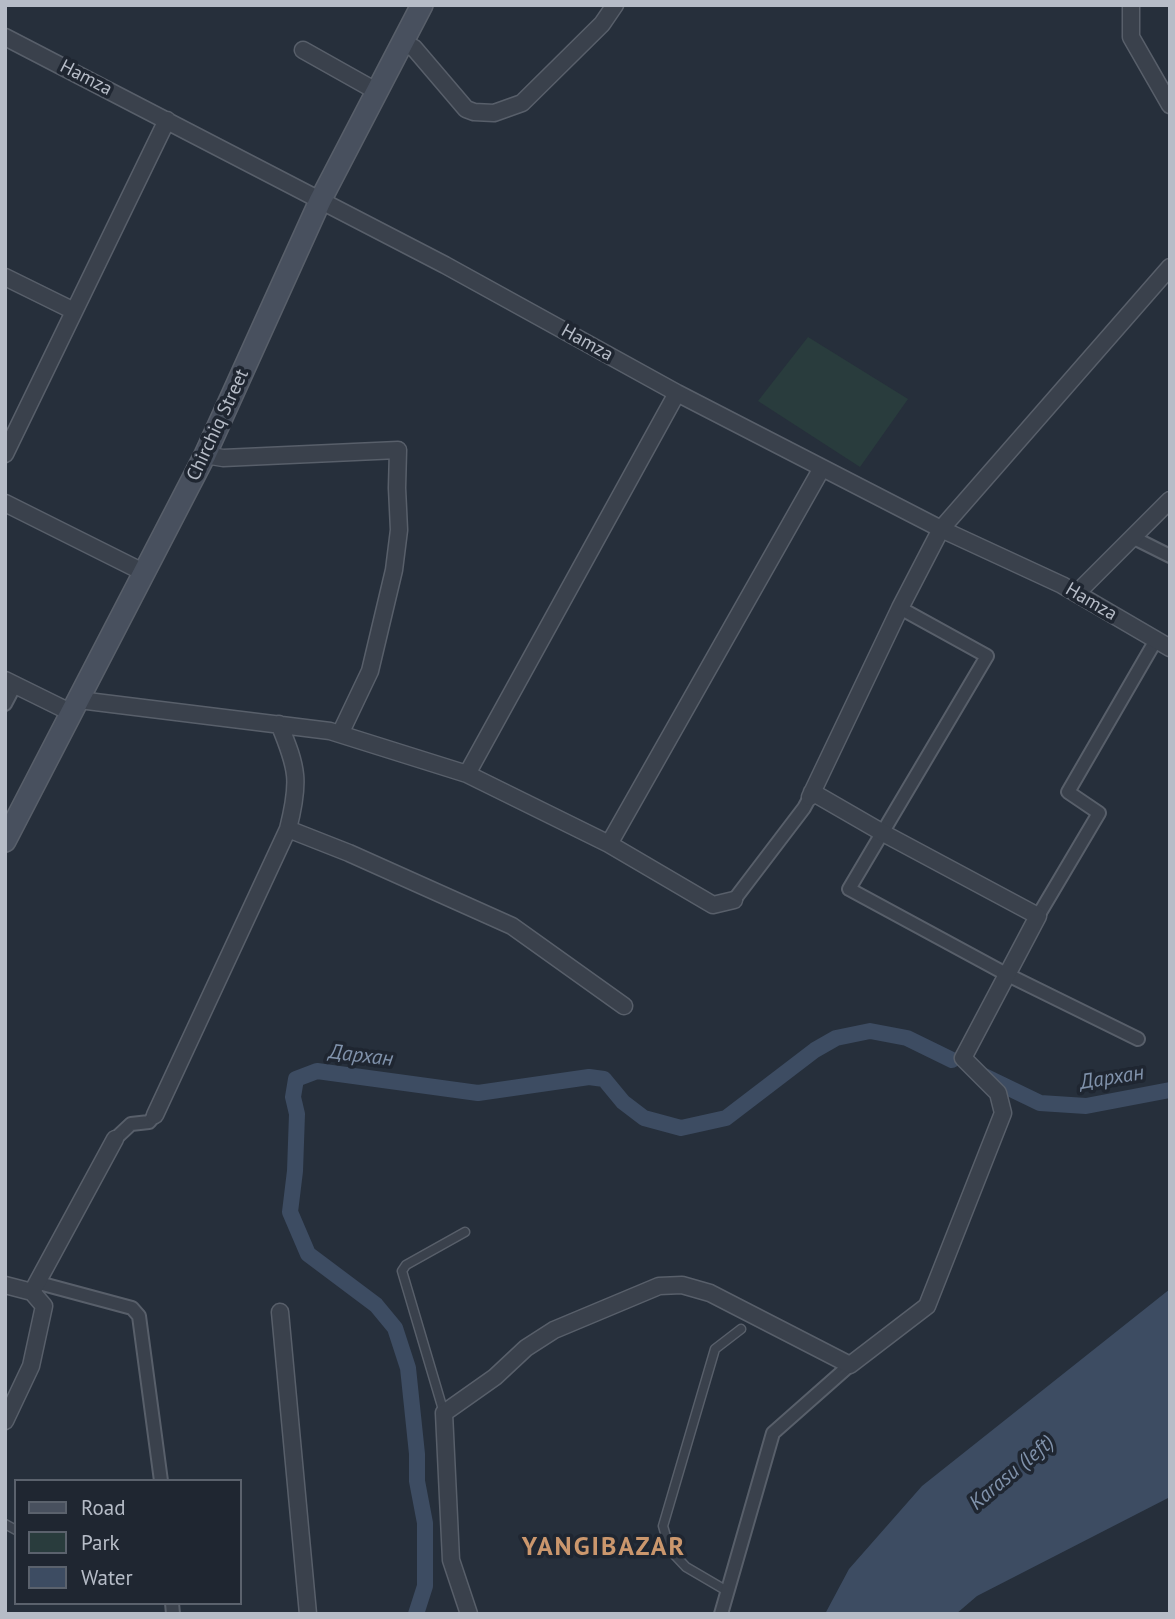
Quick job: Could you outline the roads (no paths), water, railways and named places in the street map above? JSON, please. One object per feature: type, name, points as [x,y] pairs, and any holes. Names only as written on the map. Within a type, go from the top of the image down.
[{"type":"main road","name":"Chirchiq Street","points":[[5,841],[205,455],[320,201],[422,5]]},
{"type":"street","points":[[402,43],[414,48],[466,109],[494,113],[522,103],[602,24],[615,5]]},
{"type":"street","points":[[1132,5],[1131,37],[1170,105]]},
{"type":"street","name":"Hamza","points":[[5,37],[445,265],[677,393],[941,529],[1076,593],[1163,644]]},
{"type":"street","points":[[303,50],[376,91]]},
{"type":"street","points":[[5,454],[167,120]]},
{"type":"street","points":[[5,704],[10,682],[75,707],[279,724],[340,734],[467,774],[610,844],[713,905],[734,900],[804,808],[941,529],[1170,267]]},
{"type":"street","points":[[5,277],[75,311]]},
{"type":"street","points":[[467,774],[677,393]]},
{"type":"street","points":[[205,455],[223,458],[398,450],[399,530],[394,570],[370,671],[340,734]]},
{"type":"street","points":[[610,844],[822,468]]},
{"type":"street","points":[[1076,593],[1170,500]]},
{"type":"street","points":[[5,503],[145,573]]},
{"type":"street","points":[[1132,537],[1170,556]]},
{"type":"street","points":[[900,608],[987,656],[849,889],[1006,974],[1138,1040]]},
{"type":"street","points":[[721,1614],[773,1433],[850,1365],[928,1306],[1003,1113],[998,1093],[962,1058],[1038,916],[1099,813],[1068,792],[1163,644]]},
{"type":"street","points":[[35,1288],[115,1139],[131,1124],[149,1122],[155,1115],[288,829],[295,801],[297,776],[294,758],[279,724]]},
{"type":"street","points":[[811,794],[1038,916]]},
{"type":"street","points":[[288,829],[349,853],[512,926],[624,1006]]},
{"type":"street","points":[[469,1614],[451,1560],[444,1413],[495,1377],[526,1348],[554,1330],[659,1286],[682,1284],[710,1293],[850,1365]]},
{"type":"street","points":[[5,1285],[35,1288],[132,1308],[139,1316],[161,1479]]},
{"type":"street","points":[[5,1421],[31,1366],[44,1306],[35,1288]]},
{"type":"street","points":[[280,1312],[308,1614]]},
{"type":"lane","points":[[444,1413],[402,1271],[406,1265],[465,1232]]},
{"type":"lane","points":[[727,1591],[686,1567],[670,1550],[663,1526],[715,1349],[741,1329]]},
{"type":"water","name":"Karasu (left)","points":[[1170,1289],[1170,1497],[977,1596],[956,1614],[825,1614],[849,1569],[922,1486]]},
{"type":"waterway","name":"Дархан","points":[[416,1614],[425,1586],[425,1523],[417,1481],[417,1454],[408,1368],[395,1328],[376,1305],[308,1254],[290,1212],[295,1171],[297,1114],[293,1097],[296,1079],[317,1071],[478,1093],[589,1077],[604,1079],[623,1102],[644,1118],[681,1128],[726,1118],[815,1050],[836,1038],[870,1031],[907,1038],[952,1060]]},
{"type":"waterway","name":"Дархан","points":[[984,1076],[1040,1103],[1086,1106],[1170,1090]]},
{"type":"district","name":"YANGIBAZAR","points":[[604,1548]]}]
